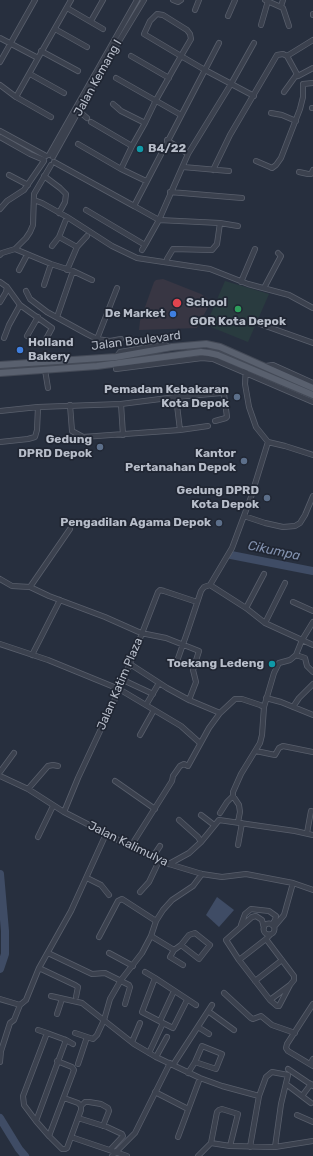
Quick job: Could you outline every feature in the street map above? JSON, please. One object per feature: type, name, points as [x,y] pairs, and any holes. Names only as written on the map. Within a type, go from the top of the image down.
[{"type":"main road","name":"Jalan Boulevard","points":[[0,365],[116,357],[169,348],[206,344],[220,347],[238,354],[313,388]]},
{"type":"main road","name":"Jalan Boulevard","points":[[0,373],[116,366],[201,352],[218,355],[236,363],[246,370],[313,395]]},
{"type":"main road","points":[[236,363],[238,354]]},
{"type":"street","points":[[0,62],[35,0]]},
{"type":"street","points":[[16,97],[71,0]]},
{"type":"street","points":[[91,21],[103,0]]},
{"type":"street","name":"Jalan Kemang I","points":[[15,249],[26,238],[33,225],[34,194],[44,176],[49,159],[137,0]]},
{"type":"street","name":"Jalan Kemang I","points":[[0,209],[7,201],[24,190],[49,159],[80,112],[101,71],[144,0]]},
{"type":"street","points":[[173,0],[178,2],[181,0]]},
{"type":"street","points":[[194,10],[199,0]]},
{"type":"street","points":[[228,16],[235,0]]},
{"type":"street","points":[[281,6],[283,0]]},
{"type":"street","points":[[260,25],[267,1],[281,6],[285,10],[289,26]]},
{"type":"street","points":[[66,8],[103,29]]},
{"type":"street","points":[[121,169],[156,100],[169,78],[181,56],[191,39],[187,30],[163,15],[157,14],[150,21],[144,34],[181,56],[254,96]]},
{"type":"street","points":[[55,29],[87,47]]},
{"type":"street","points":[[0,38],[38,58]]},
{"type":"street","points":[[287,56],[313,40]]},
{"type":"street","points":[[134,206],[167,140],[206,70],[219,43]]},
{"type":"street","points":[[142,250],[159,220],[188,154],[254,43]]},
{"type":"street","points":[[42,51],[78,71]]},
{"type":"street","points":[[212,170],[230,135],[277,55],[282,54],[287,56],[297,74]]},
{"type":"street","points":[[131,56],[169,78]]},
{"type":"street","points":[[297,74],[298,76],[313,68]]},
{"type":"street","points":[[30,74],[64,93]]},
{"type":"street","points":[[284,92],[297,74]]},
{"type":"street","points":[[116,78],[181,115]]},
{"type":"street","points":[[256,161],[270,167],[274,167],[281,158],[296,121],[303,96],[303,84],[313,83]]},
{"type":"street","points":[[0,85],[16,97],[51,117]]},
{"type":"street","points":[[118,108],[145,123]]},
{"type":"street","points":[[80,112],[89,120],[132,146]]},
{"type":"street","points":[[271,113],[282,115],[296,121]]},
{"type":"street","points":[[0,131],[159,220],[220,223],[238,226]]},
{"type":"street","points":[[0,137],[30,154],[49,159]]},
{"type":"street","points":[[167,140],[188,154]]},
{"type":"street","points":[[78,144],[121,169],[146,181]]},
{"type":"street","points":[[183,167],[229,171]]},
{"type":"street","points":[[299,172],[311,174],[313,170]]},
{"type":"street","points":[[9,175],[28,185]]},
{"type":"street","points":[[44,176],[66,194],[65,202],[59,213]]},
{"type":"street","points":[[24,190],[34,194]]},
{"type":"street","points":[[170,192],[242,198]]},
{"type":"street","points":[[34,200],[59,213],[112,246],[138,258],[202,267],[241,282],[289,296],[313,308]]},
{"type":"street","points":[[86,210],[145,245]]},
{"type":"street","points":[[52,246],[59,237],[67,218]]},
{"type":"street","points":[[167,258],[173,249],[212,250],[217,244],[220,223]]},
{"type":"street","points":[[57,317],[77,247],[87,236]]},
{"type":"street","points":[[59,237],[77,247]]},
{"type":"street","points":[[241,282],[255,248]]},
{"type":"street","points":[[1,253],[15,249],[92,280]]},
{"type":"street","points":[[264,288],[281,256],[278,253]]},
{"type":"street","points":[[19,270],[27,255]]},
{"type":"street","points":[[44,285],[51,264]]},
{"type":"street","points":[[0,282],[7,286],[20,305],[52,328],[46,339]]},
{"type":"street","points":[[0,302],[6,292],[7,286]]},
{"type":"street","points":[[97,339],[117,288]]},
{"type":"street","points":[[26,291],[30,299],[47,312],[97,339],[110,341],[121,339]]},
{"type":"street","points":[[4,338],[20,305]]},
{"type":"street","points":[[27,336],[38,317]]},
{"type":"street","points":[[260,324],[313,343]]},
{"type":"street","points":[[116,357],[116,366],[202,358],[213,359],[246,370],[313,402]]},
{"type":"street","points":[[266,366],[273,365],[313,383]]},
{"type":"street","points":[[45,370],[48,388]]},
{"type":"street","points":[[246,370],[247,394],[252,418],[256,427],[268,442],[313,455]]},
{"type":"street","points":[[0,410],[70,405],[121,404],[222,393],[224,394],[227,417],[215,420]]},
{"type":"street","points":[[176,398],[180,430]]},
{"type":"street","points":[[121,404],[124,435]]},
{"type":"street","points":[[70,405],[72,431],[83,437],[124,435],[208,426]]},
{"type":"street","points":[[0,442],[34,437],[37,430],[38,407]]},
{"type":"street","points":[[176,664],[201,590],[210,585],[232,548],[268,442]]},
{"type":"street","points":[[244,516],[284,527],[295,526],[300,523],[305,515],[313,496]]},
{"type":"street","points":[[30,587],[70,529]]},
{"type":"street","points":[[246,608],[264,574]]},
{"type":"street","points":[[0,579],[12,586],[30,587],[141,633],[166,638],[199,651],[193,670],[196,682],[189,700]]},
{"type":"street","points":[[265,623],[285,583]]},
{"type":"street","points":[[210,585],[246,608],[265,623],[313,645]]},
{"type":"street","name":"Jalan Katim Plaza","points":[[64,812],[130,664],[158,592],[160,590],[197,602]]},
{"type":"street","points":[[32,655],[60,600]]},
{"type":"street","points":[[293,602],[313,610]]},
{"type":"street","points":[[220,813],[233,796],[233,792],[241,774],[256,751],[262,735],[264,707],[274,673],[279,663],[290,660],[296,655],[302,640],[313,622]]},
{"type":"street","points":[[0,644],[119,689],[181,726],[200,743]]},
{"type":"street","points":[[296,655],[305,658],[308,666],[313,672]]},
{"type":"street","points":[[130,664],[189,700],[220,713]]},
{"type":"street","points":[[123,680],[153,694]]},
{"type":"street","points":[[146,704],[159,683]]},
{"type":"street","points":[[293,707],[299,698],[313,684]]},
{"type":"street","points":[[266,698],[313,715]]},
{"type":"street","points":[[131,846],[172,781],[172,776],[180,766],[184,764],[188,766],[209,728],[220,713],[235,699],[242,699],[264,707]]},
{"type":"street","points":[[140,735],[154,710]]},
{"type":"street","points":[[256,751],[276,755],[279,748],[283,746],[313,752]]},
{"type":"street","points":[[0,772],[14,754]]},
{"type":"street","points":[[28,789],[48,766],[58,766]]},
{"type":"street","name":"Jalan Kalimulya","points":[[0,776],[28,789],[53,806],[159,861],[202,874],[222,877],[246,874],[293,883],[313,890]]},
{"type":"street","points":[[115,782],[155,809]]},
{"type":"street","points":[[233,796],[239,805],[240,812],[238,845]]},
{"type":"street","points":[[38,837],[53,806]]},
{"type":"street","points":[[307,833],[311,811]]},
{"type":"street","points":[[201,816],[214,825]]},
{"type":"street","points":[[179,820],[198,837],[201,842]]},
{"type":"street","points":[[169,864],[189,854],[219,820],[240,822],[313,835]]},
{"type":"street","points":[[0,1062],[1,1051],[10,1023],[14,1020],[20,1005],[26,1000],[39,968],[87,878],[106,834]]},
{"type":"street","points":[[152,858],[160,846]]},
{"type":"street","points":[[140,892],[149,882],[159,861]]},
{"type":"street","points":[[75,1033],[93,1039],[97,1035],[104,1020],[110,999],[121,980],[142,953],[152,936],[156,921],[163,910],[172,900],[193,886],[202,874]]},
{"type":"street","points":[[87,878],[101,885],[109,895]]},
{"type":"street","points":[[273,926],[284,915],[293,883]]},
{"type":"street","points":[[99,937],[118,900],[122,899],[156,921]]},
{"type":"street","points":[[239,960],[270,935],[274,930],[273,926],[276,916],[269,911],[252,909],[246,914],[242,925]]},
{"type":"street","points":[[266,939],[294,976],[294,980],[279,1006],[270,1000],[239,960],[226,940],[252,917],[256,916],[262,920],[265,933],[270,935]]},
{"type":"street","points":[[264,928],[268,924],[273,926]]},
{"type":"street","points":[[181,944],[199,959],[210,945],[195,933],[189,935],[174,950],[170,957],[183,965]]},
{"type":"street","points":[[152,936],[174,950]]},
{"type":"street","points":[[48,953],[92,974],[105,973],[129,985],[130,987],[126,1004]]},
{"type":"street","points":[[109,953],[133,966]]},
{"type":"street","points":[[255,981],[282,960]]},
{"type":"street","points":[[39,968],[78,987],[76,997]]},
{"type":"street","points":[[145,972],[196,1005]]},
{"type":"street","points":[[156,978],[142,1012],[173,1028],[187,1000]]},
{"type":"street","points":[[270,1000],[290,985]]},
{"type":"street","points":[[149,1053],[174,991]]},
{"type":"street","points":[[224,993],[251,1018],[253,1019],[261,1016],[272,1025],[295,1032]]},
{"type":"street","points":[[51,996],[82,1003],[132,1042],[156,1057],[188,1073],[222,1086],[259,1096]]},
{"type":"street","points":[[0,999],[20,1005]]},
{"type":"street","points":[[57,1014],[62,999]]},
{"type":"street","points":[[313,1004],[286,1044],[288,1051],[311,1065],[313,1059]]},
{"type":"street","points":[[112,1153],[135,1133],[154,1092],[171,1064],[212,1005]]},
{"type":"street","points":[[208,1011],[234,1030]]},
{"type":"street","points":[[132,1042],[140,1023]]},
{"type":"street","points":[[198,1027],[208,1034]]},
{"type":"street","points":[[38,1030],[73,1044]]},
{"type":"street","points":[[47,1033],[23,1096],[24,1105],[49,1136],[65,1150],[78,1118],[81,1106],[85,1102],[101,1104],[108,1108],[109,1111],[103,1126]]},
{"type":"street","points":[[78,1064],[87,1037]]},
{"type":"street","points":[[156,1057],[167,1037]]},
{"type":"street","points":[[36,1121],[66,1040]]},
{"type":"street","points":[[188,1073],[202,1046],[222,1054],[216,1069],[195,1062]]},
{"type":"street","points":[[49,1136],[74,1070],[72,1067],[57,1061]]},
{"type":"street","points":[[288,1069],[312,1085],[302,1096]]},
{"type":"street","points":[[250,1147],[259,1096],[266,1077],[272,1072],[288,1075],[281,1104],[275,1147]]},
{"type":"street","points":[[178,1137],[200,1078]]},
{"type":"street","points":[[286,1084],[311,1103]]},
{"type":"street","points":[[154,1092],[188,1109]]},
{"type":"street","points":[[64,1098],[81,1106]]},
{"type":"street","points":[[198,1156],[211,1142],[217,1112],[219,1110],[238,1114],[230,1146]]},
{"type":"street","points":[[297,1115],[313,1122]]},
{"type":"street","points":[[78,1118],[103,1126],[120,1133],[123,1136],[112,1153]]},
{"type":"street","points":[[71,1137],[112,1153],[127,1156]]},
{"type":"street","points":[[211,1142],[230,1146],[275,1147],[313,1141]]},
{"type":"shaded area","name":"School","points":[[163,279],[201,294],[208,299],[208,307],[197,328],[139,330],[140,321],[154,282],[156,280]]},
{"type":"shaded area","name":"GOR Kota Depok","points":[[225,281],[269,294],[248,342],[206,325]]},
{"type":"water","points":[[217,897],[234,910],[219,927],[206,915]]},
{"type":"waterway","name":"Cikumpa","points":[[231,555],[313,571]]},
{"type":"waterway","points":[[0,874],[5,931],[5,954],[0,969]]},
{"type":"waterway","points":[[0,1118],[25,1156]]},
{"type":"place","name":"B4/22","points":[[140,149]]},
{"type":"place","name":"School","points":[[177,303]]},
{"type":"place","name":"GOR Kota Depok","points":[[238,309]]},
{"type":"place","name":"De Market","points":[[173,314]]},
{"type":"place","name":"Holland Bakery","points":[[20,350]]},
{"type":"place","name":"Pemadam Kebakaran Kota Depok","points":[[237,397]]},
{"type":"place","name":"Gedung DPRD Depok","points":[[100,447]]},
{"type":"place","name":"Kantor Pertanahan Depok","points":[[244,461]]},
{"type":"place","name":"Gedung DPRD Kota Depok","points":[[267,498]]},
{"type":"place","name":"Pengadilan Agama Depok","points":[[219,523]]},
{"type":"place","name":"Toekang Ledeng","points":[[272,664]]}]
